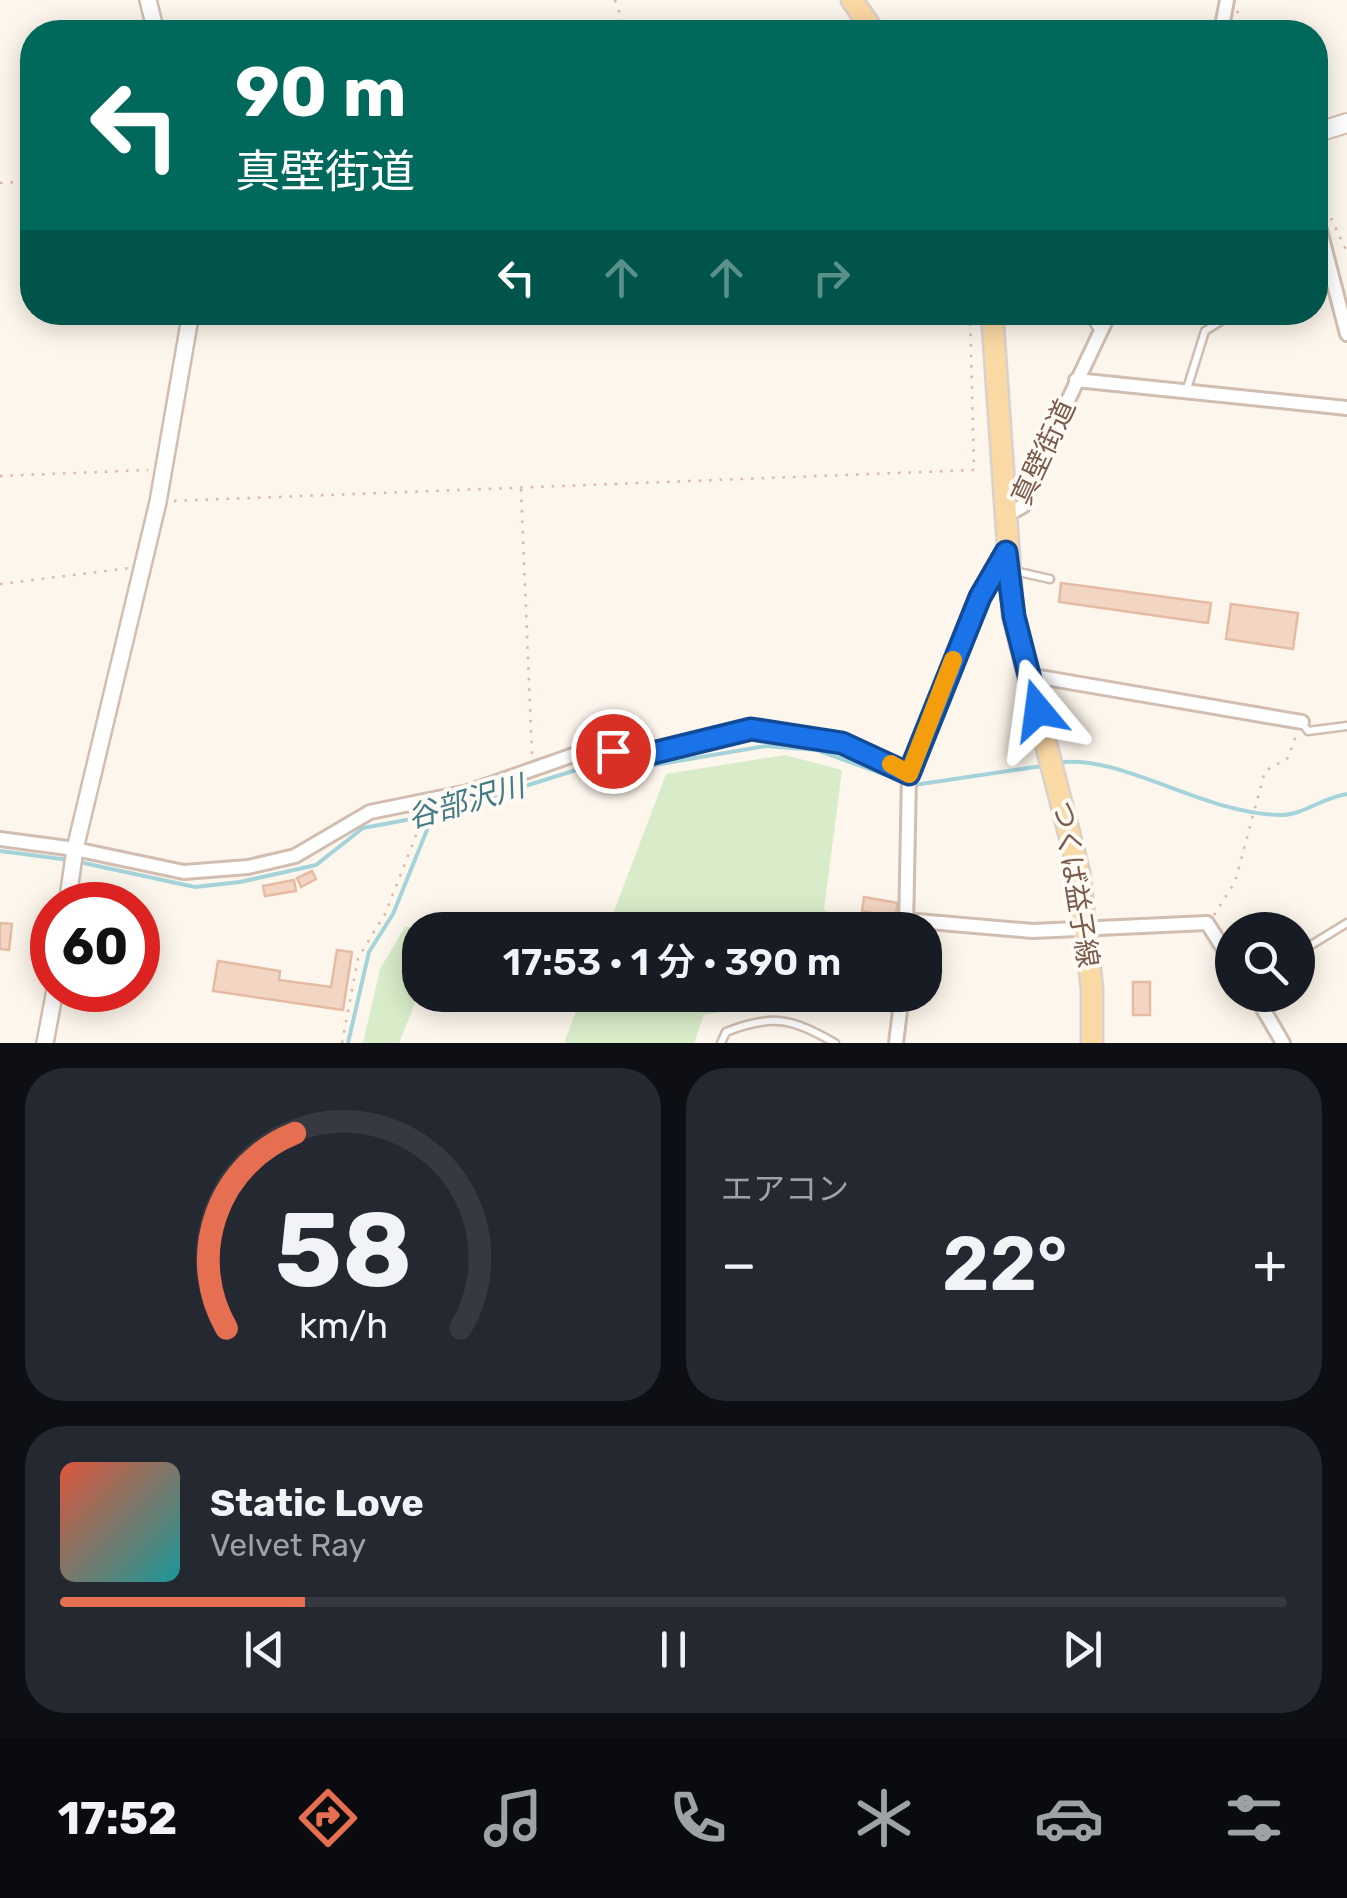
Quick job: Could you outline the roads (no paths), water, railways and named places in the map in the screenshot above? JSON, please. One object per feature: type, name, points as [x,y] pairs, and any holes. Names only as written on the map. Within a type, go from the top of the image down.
[{"type":"main road","name":"つくば益子線","points":[[993,325],[1007,562],[1028,675],[1070,829],[1087,930],[1092,1043]]},
{"type":"street","points":[[1328,276],[1347,334]]},
{"type":"street","points":[[70,882],[158,502],[189,325]]},
{"type":"street","points":[[1099,332],[1103,325]]},
{"type":"street","name":"真壁街道","points":[[1004,518],[1023,506],[1099,332]]},
{"type":"street","points":[[1076,380],[1347,408]]},
{"type":"street","points":[[906,912],[908,780],[980,597],[1007,562]]},
{"type":"street","points":[[1028,675],[1302,722]]},
{"type":"street","points":[[0,839],[75,849],[184,872],[248,867],[295,856],[360,816],[416,804],[582,752],[649,754],[751,729],[842,743],[908,780]]},
{"type":"street","points":[[942,926],[1087,930],[1207,924],[1215,936]]},
{"type":"street","points":[[45,1043],[50,1012]]},
{"type":"street","points":[[896,1043],[900,1012]]},
{"type":"street","points":[[1265,1012],[1284,1043]]},
{"type":"lane","points":[[1094,325],[1099,332]]},
{"type":"lane","points":[[1186,392],[1205,331],[1214,325]]},
{"type":"lane","points":[[1007,562],[1050,579]]},
{"type":"lane","points":[[1302,722],[1308,730],[1347,726]]},
{"type":"lane","points":[[1315,943],[1347,923]]},
{"type":"lane","points":[[721,1043],[726,1032],[752,1022],[793,1020],[836,1043]]},
{"type":"waterway","name":"谷部沢川","points":[[79,862],[195,887],[240,882],[316,865],[363,828],[433,815],[589,766],[637,768],[766,746],[817,750],[905,782]]},
{"type":"waterway","points":[[1056,763],[1107,766],[1252,812],[1289,814],[1347,794]]},
{"type":"waterway","name":"谷部沢川","points":[[914,785],[1042,766]]},
{"type":"waterway","points":[[348,1043],[369,952],[393,914],[433,815]]},
{"type":"waterway","name":"谷部沢川","points":[[0,851],[70,860]]}]
